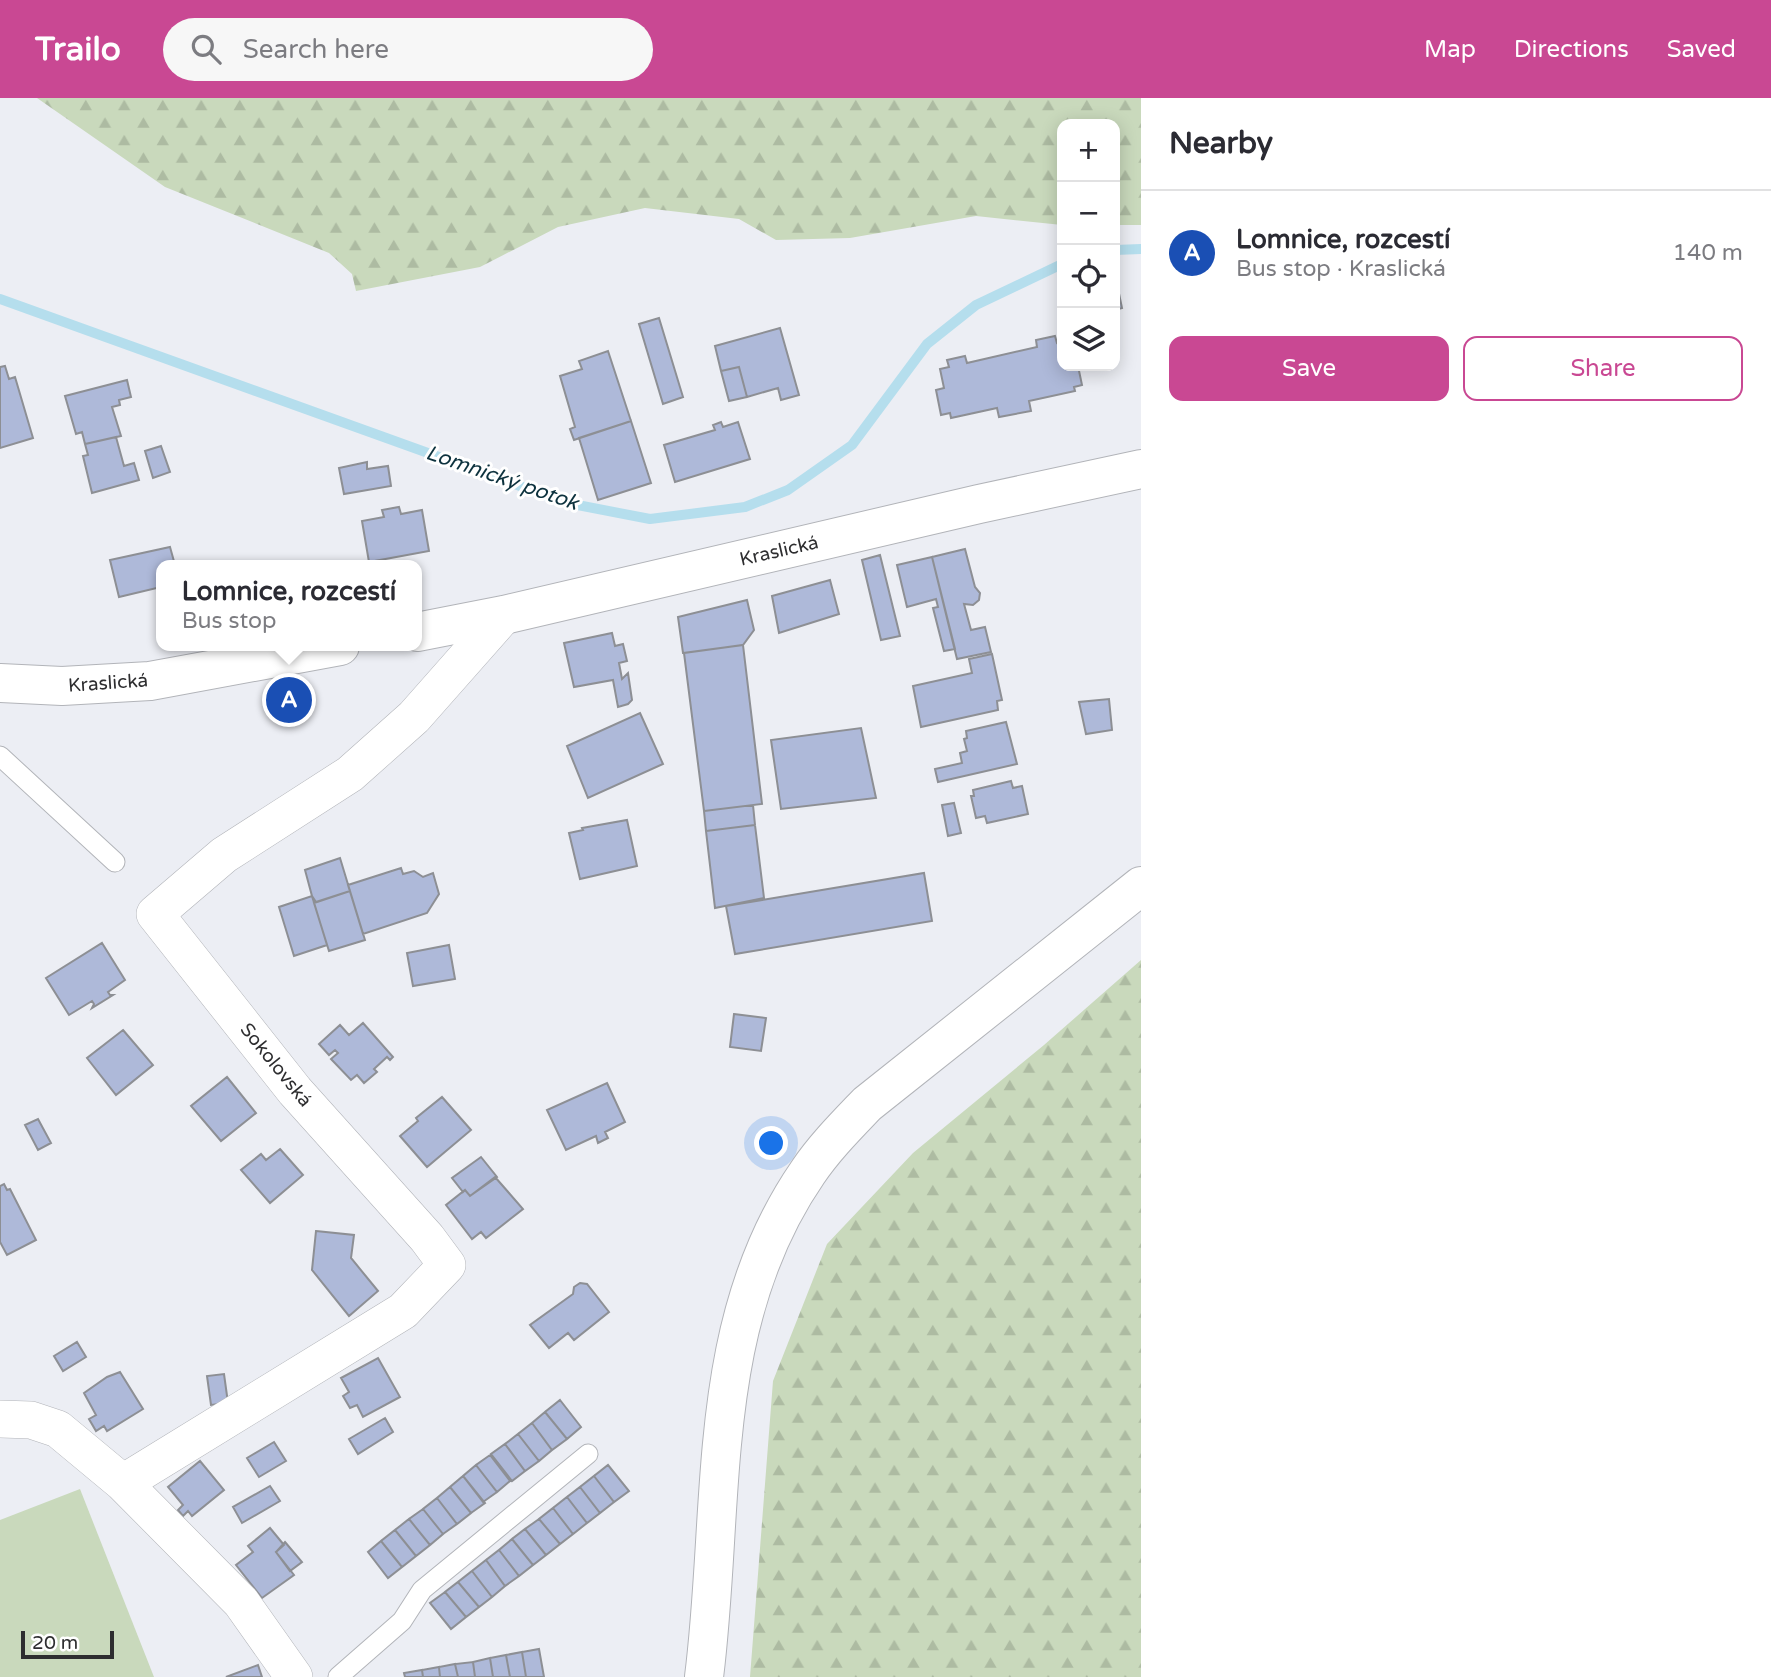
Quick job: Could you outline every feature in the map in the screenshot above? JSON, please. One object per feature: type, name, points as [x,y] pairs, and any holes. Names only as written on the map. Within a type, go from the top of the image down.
[{"type":"street","name":"Kraslická","points":[[422,631],[505,615],[978,504],[1141,469]]},
{"type":"street","name":"Sokolovská","points":[[122,1483],[403,1311],[447,1265],[427,1238],[295,1091],[155,914],[224,856],[350,774],[414,717],[505,615]]},
{"type":"street","name":"Kraslická","points":[[0,683],[62,686],[150,681],[313,651]]},
{"type":"street","points":[[704,1677],[712,1618],[723,1420],[730,1369],[750,1290],[764,1252],[784,1211],[835,1136],[867,1104],[1141,887]]},
{"type":"street","points":[[0,1419],[31,1420],[58,1429],[122,1483],[148,1506],[240,1602],[294,1677]]},
{"type":"lane","points":[[0,756],[115,862]]},
{"type":"lane","points":[[338,1677],[402,1621],[422,1590],[587,1454]]},
{"type":"green space","points":[[37,98],[1141,98],[1141,225],[1120,225],[1120,119],[1057,119],[1057,224],[976,216],[850,238],[776,240],[739,219],[645,208],[558,227],[480,267],[356,291],[352,274],[329,253],[165,187]]},
{"type":"green space","points":[[1141,960],[1141,1677],[750,1677],[773,1381],[827,1244],[913,1153],[1044,1045]]},
{"type":"green space","points":[[80,1489],[154,1677],[0,1677],[0,1520]]},
{"type":"building","points":[[659,318],[683,397],[663,404],[639,324]]},
{"type":"building","points":[[780,328],[799,395],[781,400],[778,388],[747,397],[739,367],[721,371],[715,346]]},
{"type":"building","points":[[1055,336],[1057,371],[1079,371],[1082,385],[1074,387],[1075,391],[1029,401],[1031,411],[999,417],[997,408],[951,418],[950,413],[941,415],[936,390],[944,388],[940,369],[949,367],[947,360],[965,356],[967,363],[1037,347],[1036,340]]},
{"type":"building","points":[[608,351],[631,421],[574,440],[570,429],[575,427],[560,376],[582,369],[579,361]]},
{"type":"building","points":[[5,366],[9,379],[15,377],[33,438],[0,448],[0,367]]},
{"type":"building","points":[[739,367],[747,397],[729,401],[721,371]]},
{"type":"building","points":[[127,380],[131,397],[119,400],[120,405],[112,407],[121,436],[85,444],[82,432],[76,434],[65,396]]},
{"type":"building","points":[[631,421],[651,483],[598,500],[579,438]]},
{"type":"building","points":[[721,422],[723,427],[738,422],[750,459],[675,482],[664,445],[715,430],[713,425]]},
{"type":"building","points":[[116,437],[124,466],[134,463],[139,480],[92,493],[83,456],[88,455],[85,444]]},
{"type":"building","points":[[161,446],[170,472],[153,478],[145,451]]},
{"type":"building","points":[[367,462],[367,469],[388,466],[391,486],[344,494],[339,468]]},
{"type":"building","points":[[399,507],[401,514],[422,510],[429,551],[369,560],[362,521],[384,517],[382,510]]},
{"type":"building","points":[[170,547],[174,560],[156,560],[156,588],[119,597],[110,560]]},
{"type":"building","points":[[965,549],[975,587],[980,593],[979,600],[973,605],[964,604],[971,630],[985,627],[991,652],[957,659],[932,557]]},
{"type":"building","points":[[880,555],[900,636],[881,640],[862,560]]},
{"type":"building","points":[[932,557],[955,649],[944,651],[933,608],[938,607],[936,599],[907,607],[897,565]]},
{"type":"building","points":[[830,580],[839,614],[779,633],[772,596]]},
{"type":"building","points":[[747,600],[754,630],[743,645],[683,653],[678,617]]},
{"type":"building","points":[[612,633],[615,646],[623,644],[627,661],[619,663],[622,679],[628,673],[632,700],[618,707],[613,680],[574,687],[564,643]]},
{"type":"building","points":[[743,645],[762,804],[704,811],[684,653]]},
{"type":"building","points":[[992,654],[1002,700],[997,701],[998,710],[921,727],[913,686],[972,673],[969,659]]},
{"type":"building","points":[[1109,699],[1112,730],[1086,734],[1079,702]]},
{"type":"building","points":[[640,713],[663,764],[588,798],[567,746]]},
{"type":"building","points":[[1006,722],[1017,764],[938,782],[935,769],[962,763],[960,753],[967,751],[964,739],[967,738],[966,731]]},
{"type":"building","points":[[861,728],[876,798],[781,809],[771,740]]},
{"type":"building","points":[[1011,781],[1013,788],[1022,786],[1028,814],[987,823],[985,816],[976,818],[971,796],[974,796],[973,790]]},
{"type":"building","points":[[954,803],[961,833],[948,836],[942,805]]},
{"type":"building","points":[[753,805],[755,825],[706,831],[704,811]]},
{"type":"building","points":[[627,820],[637,866],[580,879],[569,833]]},
{"type":"building","points":[[755,825],[764,898],[715,908],[706,831]]},
{"type":"building","points":[[340,858],[350,891],[316,902],[305,870]]},
{"type":"building","points":[[401,868],[403,874],[414,871],[423,877],[433,873],[439,894],[427,913],[363,934],[348,885]]},
{"type":"building","points":[[924,873],[932,921],[735,954],[726,906]]},
{"type":"building","points":[[350,891],[365,940],[329,951],[314,903]]},
{"type":"building","points":[[312,896],[327,945],[294,956],[279,907]]},
{"type":"building","points":[[102,943],[125,980],[108,992],[113,995],[92,1008],[92,1001],[69,1015],[46,978]]},
{"type":"building","points":[[449,945],[455,979],[413,986],[407,953]]},
{"type":"building","points":[[734,1014],[766,1018],[761,1051],[730,1047]]},
{"type":"building","points":[[363,1023],[393,1057],[390,1060],[387,1057],[374,1069],[377,1072],[364,1083],[357,1075],[351,1080],[331,1059],[338,1053],[335,1050],[329,1055],[319,1044],[340,1025],[349,1035]]},
{"type":"building","points":[[123,1030],[153,1065],[116,1095],[87,1058]]},
{"type":"building","points":[[227,1077],[256,1113],[221,1141],[191,1106]]},
{"type":"building","points":[[607,1083],[625,1122],[605,1132],[608,1138],[598,1143],[596,1136],[566,1150],[547,1110]]},
{"type":"building","points":[[442,1097],[471,1130],[427,1167],[400,1136],[418,1121],[416,1118]]},
{"type":"building","points":[[38,1119],[51,1143],[38,1150],[25,1125]]},
{"type":"building","points":[[280,1149],[303,1175],[270,1203],[241,1170],[261,1154],[266,1160]]},
{"type":"building","points":[[481,1157],[497,1177],[470,1196],[465,1190],[463,1192],[452,1178]]},
{"type":"building","points":[[495,1177],[523,1209],[486,1238],[481,1232],[472,1239],[446,1205],[465,1190],[470,1196]]},
{"type":"building","points":[[4,1184],[7,1190],[10,1189],[36,1240],[7,1255],[0,1242],[0,1186]]},
{"type":"building","points":[[316,1231],[354,1235],[351,1258],[378,1291],[349,1316],[312,1270]]},
{"type":"building","points":[[580,1283],[587,1284],[609,1312],[574,1340],[568,1333],[549,1348],[530,1325],[573,1294],[574,1287]]},
{"type":"building","points":[[77,1342],[86,1357],[63,1371],[54,1356]]},
{"type":"building","points":[[378,1358],[400,1397],[363,1417],[357,1405],[350,1408],[343,1396],[349,1392],[341,1378]]},
{"type":"building","points":[[120,1372],[143,1409],[107,1431],[104,1426],[96,1431],[89,1419],[96,1415],[84,1393],[107,1377]]},
{"type":"building","points":[[224,1374],[228,1403],[211,1405],[207,1376]]},
{"type":"building","points":[[560,1400],[581,1427],[567,1439],[545,1412]]},
{"type":"building","points":[[545,1412],[567,1439],[552,1450],[532,1423]]},
{"type":"building","points":[[385,1418],[393,1432],[358,1454],[349,1439]]},
{"type":"building","points":[[532,1423],[552,1450],[539,1461],[518,1434]]},
{"type":"building","points":[[518,1434],[539,1461],[525,1471],[505,1444]]},
{"type":"building","points":[[274,1442],[286,1461],[259,1477],[247,1458]]},
{"type":"building","points":[[505,1444],[525,1471],[512,1481],[491,1454]]},
{"type":"building","points":[[490,1455],[510,1481],[497,1492],[476,1465]]},
{"type":"building","points":[[200,1461],[224,1490],[192,1516],[188,1511],[183,1516],[178,1510],[183,1505],[168,1487]]},
{"type":"building","points":[[476,1465],[497,1492],[483,1502],[463,1476]]},
{"type":"building","points":[[608,1465],[629,1491],[614,1502],[594,1476]]},
{"type":"building","points":[[463,1476],[485,1503],[471,1513],[450,1487]]},
{"type":"building","points":[[594,1476],[614,1502],[600,1513],[580,1487]]},
{"type":"building","points":[[270,1486],[280,1501],[242,1523],[233,1507]]},
{"type":"building","points":[[450,1487],[471,1513],[457,1524],[437,1498]]},
{"type":"building","points":[[580,1487],[600,1513],[587,1523],[567,1497]]},
{"type":"building","points":[[567,1497],[587,1523],[573,1534],[553,1508]]},
{"type":"building","points":[[437,1498],[457,1524],[443,1534],[423,1509]]},
{"type":"building","points":[[553,1508],[573,1534],[560,1544],[539,1519]]},
{"type":"building","points":[[423,1509],[443,1534],[430,1545],[409,1519]]},
{"type":"building","points":[[409,1519],[430,1545],[416,1556],[395,1530]]},
{"type":"building","points":[[539,1519],[560,1544],[546,1555],[525,1529]]},
{"type":"building","points":[[270,1528],[284,1545],[276,1552],[294,1575],[262,1598],[236,1565],[253,1552],[248,1546]]},
{"type":"building","points":[[525,1529],[546,1555],[533,1565],[512,1539]]},
{"type":"building","points":[[395,1530],[416,1556],[402,1567],[381,1541]]},
{"type":"building","points":[[512,1539],[533,1565],[519,1576],[499,1550]]},
{"type":"building","points":[[381,1541],[402,1567],[388,1578],[368,1552]]},
{"type":"building","points":[[285,1542],[302,1562],[290,1571],[276,1552]]},
{"type":"building","points":[[499,1550],[519,1576],[505,1586],[486,1560]]},
{"type":"building","points":[[486,1560],[505,1586],[492,1597],[472,1571]]},
{"type":"building","points":[[472,1571],[492,1597],[479,1607],[458,1582]]},
{"type":"building","points":[[458,1582],[479,1607],[466,1617],[445,1592]]},
{"type":"building","points":[[445,1592],[466,1617],[451,1629],[430,1603]]},
{"type":"building","points":[[539,1649],[544,1677],[526,1677],[522,1652]]},
{"type":"building","points":[[522,1652],[526,1677],[510,1677],[506,1655]]},
{"type":"building","points":[[506,1655],[510,1677],[493,1677],[490,1658]]},
{"type":"building","points":[[490,1658],[493,1677],[475,1677],[473,1662]]},
{"type":"building","points":[[473,1662],[475,1677],[458,1677],[455,1664]]},
{"type":"building","points":[[455,1664],[458,1677],[440,1677],[439,1667]]},
{"type":"building","points":[[258,1665],[262,1677],[226,1677]]},
{"type":"building","points":[[439,1667],[440,1677],[423,1677],[422,1670]]},
{"type":"building","points":[[422,1670],[423,1677],[405,1677],[404,1673]]},
{"type":"waterway","name":"Lomnický potok","points":[[1120,250],[1141,249]]},
{"type":"waterway","name":"Lomnický potok","points":[[0,299],[567,503],[650,519],[745,507],[788,490],[852,445],[927,344],[976,305],[1057,266]]},
{"type":"place","name":"Lomnice, rozcestí","points":[[289,700]]}]
